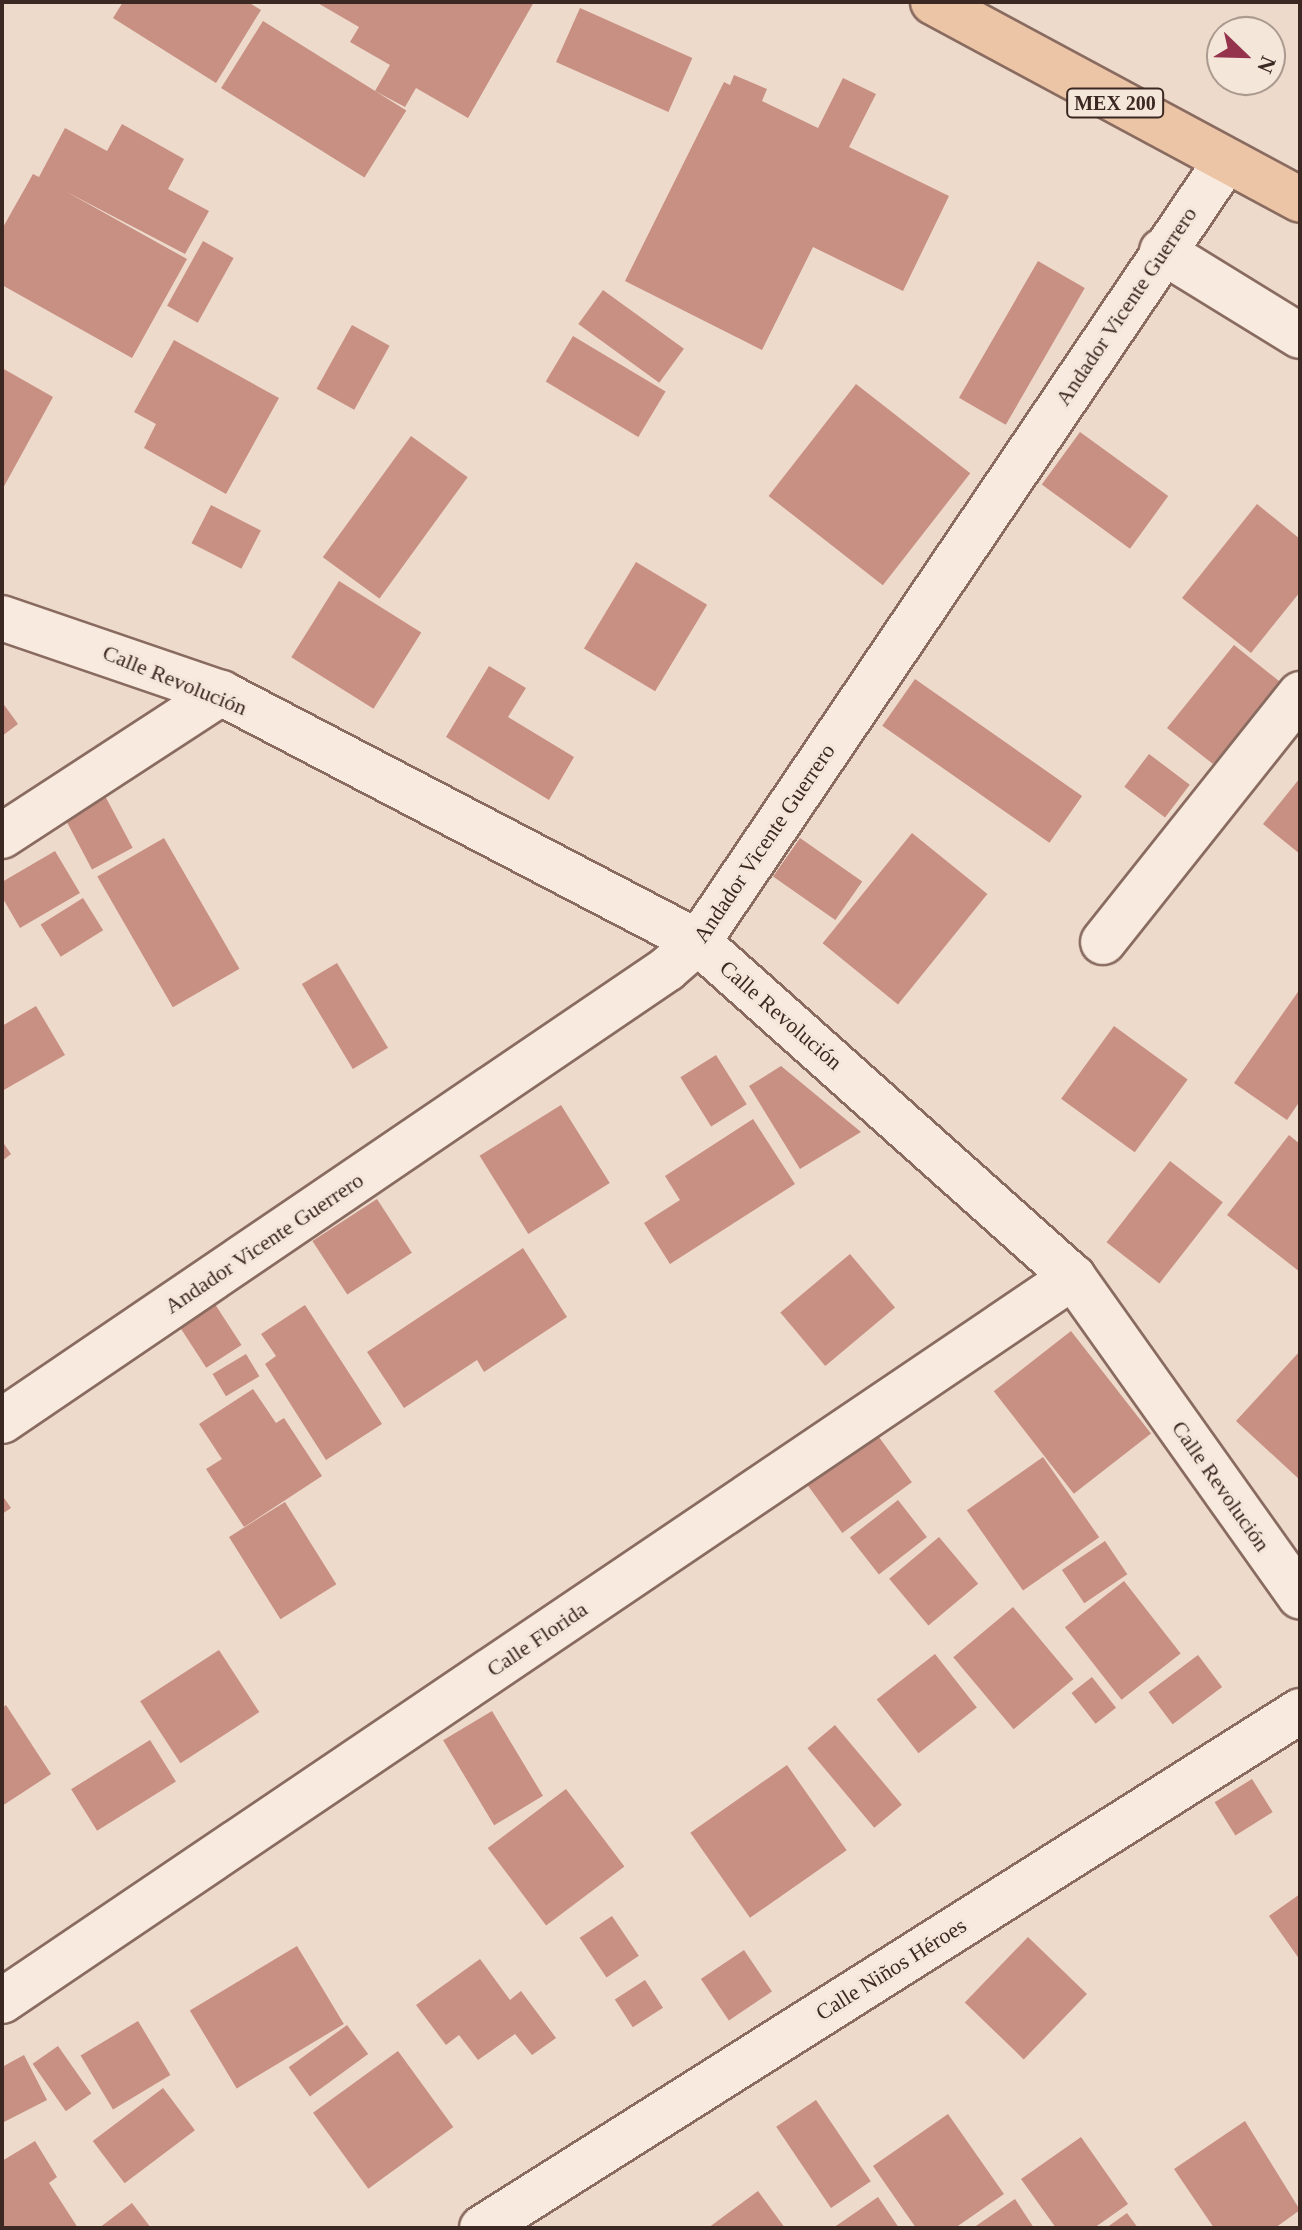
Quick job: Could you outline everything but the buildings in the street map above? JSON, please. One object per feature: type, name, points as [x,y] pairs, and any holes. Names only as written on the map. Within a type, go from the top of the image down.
[{"type":"main road","name":"MEX 200","points":[[933,2],[1224,164],[1300,200]]},
{"type":"street","name":"Andador Vicente Guerrero","points":[[2,1421],[667,969],[698,942],[1162,251],[1224,164]]},
{"type":"street","points":[[1162,251],[1300,336]]},
{"type":"street","name":"Calle Revolución","points":[[2,618],[221,693],[698,942],[1073,1277],[1300,1596]]},
{"type":"street","points":[[2,836],[221,693]]},
{"type":"street","points":[[1103,942],[1300,694]]},
{"type":"street","name":"Calle Florida","points":[[2,2001],[1073,1277]]},
{"type":"street","name":"Calle Niños Héroes","points":[[482,2228],[1300,1711]]}]
